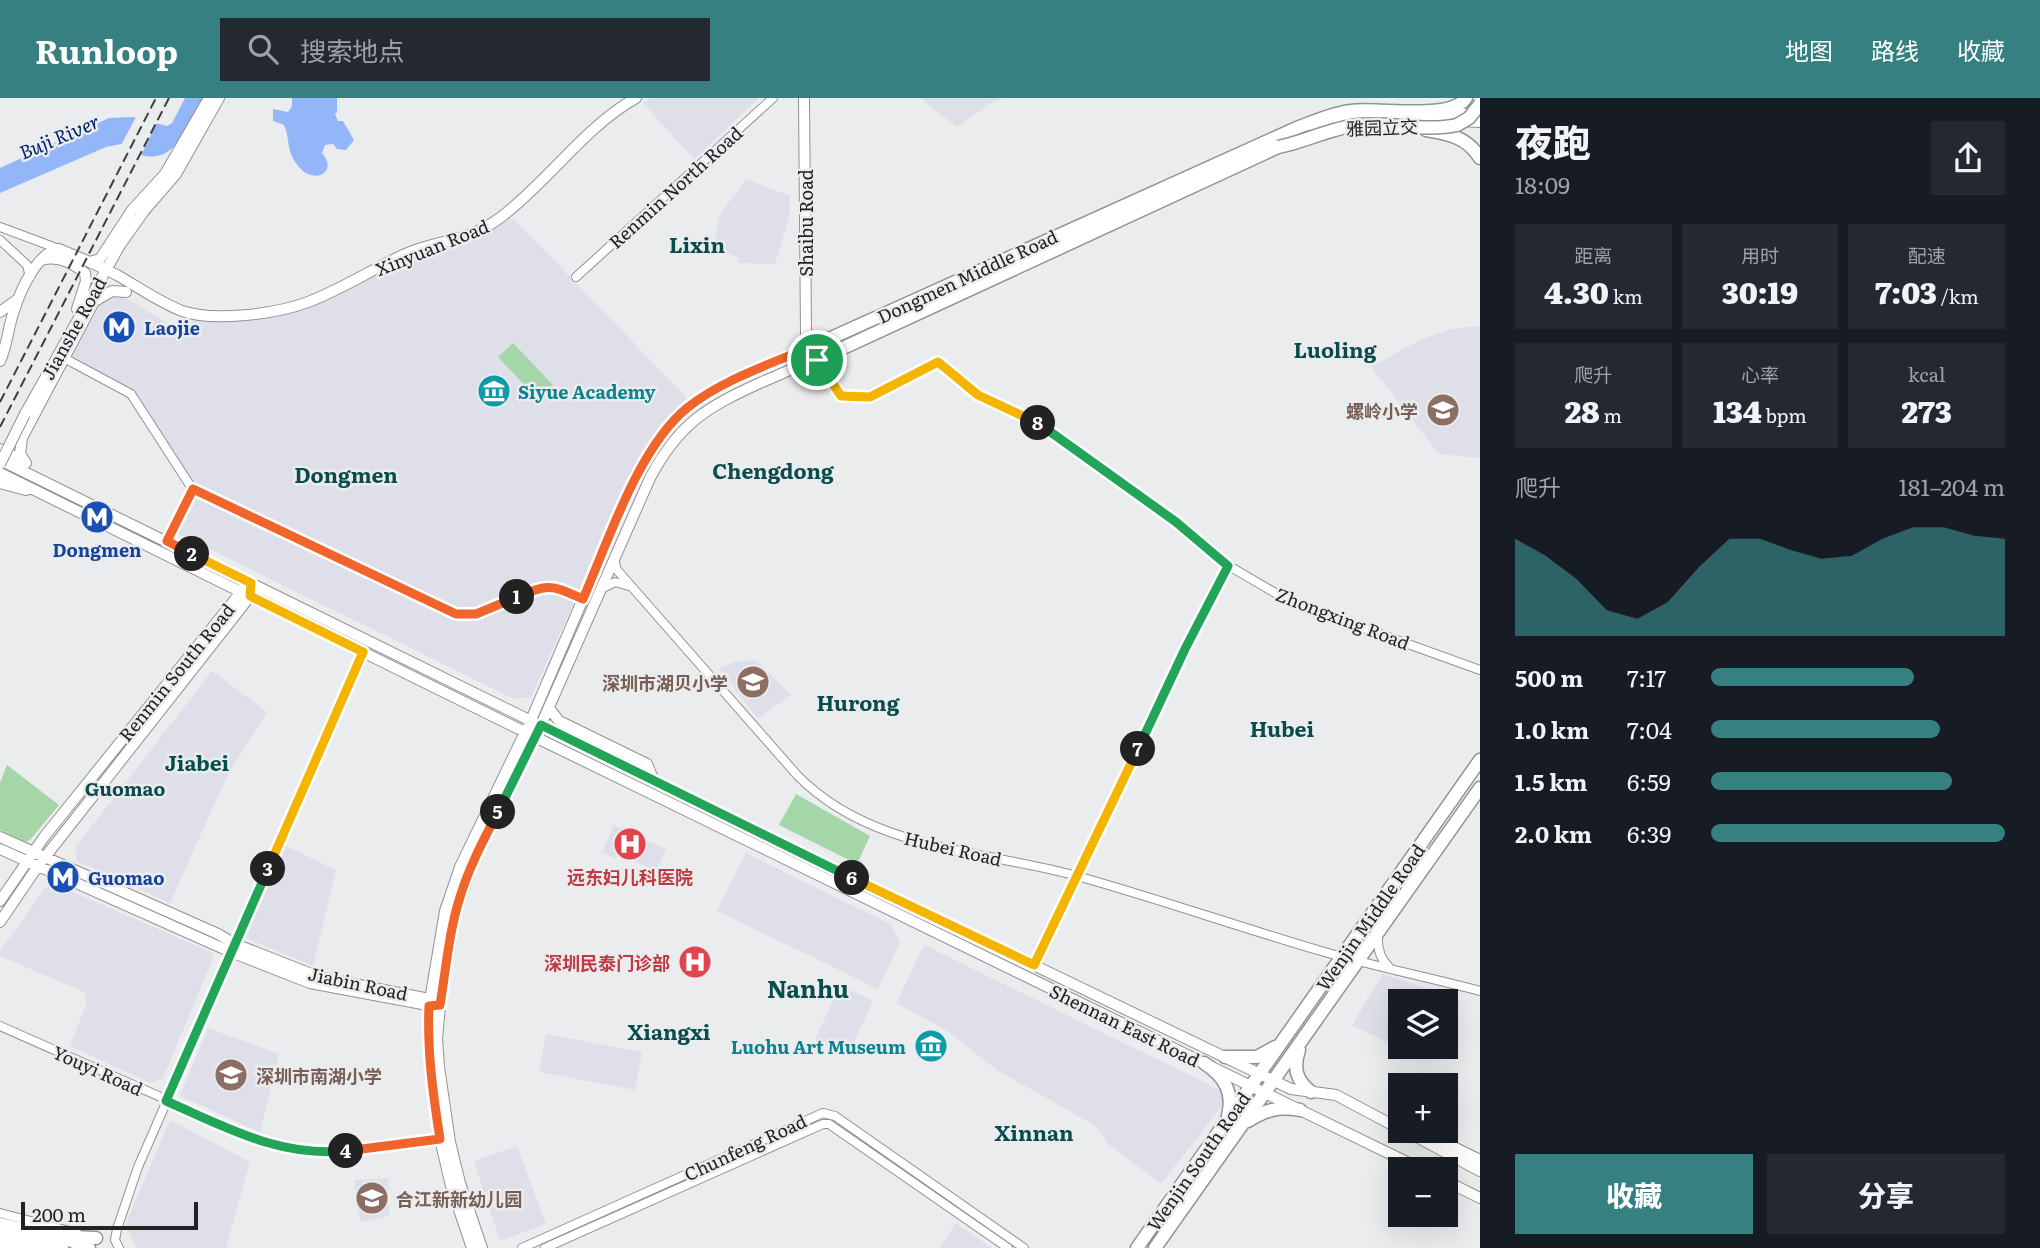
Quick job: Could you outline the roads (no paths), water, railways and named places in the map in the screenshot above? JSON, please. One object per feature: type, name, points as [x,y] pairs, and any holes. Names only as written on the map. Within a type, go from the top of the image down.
[{"type":"highway","name":"雅园立交","points":[[1439,112],[1455,108],[1466,98]]},
{"type":"highway","name":"雅园立交","points":[[1278,147],[1343,128],[1367,125],[1457,125],[1469,118],[1480,104]]},
{"type":"highway","name":"Dongmen Middle Road","points":[[814,353],[1299,127],[1349,111],[1376,109],[1439,112]]},
{"type":"highway","points":[[1395,125],[1456,136],[1470,145],[1480,158]]},
{"type":"highway","name":"Dongmen Middle Road","points":[[814,353],[1278,147]]},
{"type":"highway","name":"Wenjin Middle Road","points":[[1259,1074],[1480,760]]},
{"type":"highway","name":"Wenjin Middle Road","points":[[1275,1081],[1480,788]]},
{"type":"highway","points":[[1303,1041],[1298,1052],[1296,1070],[1302,1085],[1311,1092]]},
{"type":"highway","points":[[1225,1057],[1256,1057],[1282,1043]]},
{"type":"highway","points":[[1204,1063],[1216,1072],[1228,1088],[1231,1102],[1228,1119]]},
{"type":"highway","name":"Wenjin South Road","points":[[1137,1248],[1259,1074]]},
{"type":"highway","name":"Wenjin South Road","points":[[1155,1248],[1275,1081]]},
{"type":"highway","points":[[1242,1125],[1268,1110],[1300,1110]]},
{"type":"highway","points":[[0,1228],[59,1244],[91,1245]]},
{"type":"highway","points":[[0,1241],[22,1248]]},
{"type":"main road","points":[[90,262],[100,259],[132,210],[165,174],[209,98]]},
{"type":"main road","points":[[0,360],[19,298],[40,260],[59,248],[106,269],[131,228],[176,174],[219,98]]},
{"type":"main road","name":"Xinyuan Road","points":[[106,269],[171,306],[190,313],[236,315],[303,304],[406,253],[477,233],[511,209],[592,131],[636,98]]},
{"type":"main road","name":"Shaibu Road","points":[[804,98],[806,334],[814,353]]},
{"type":"main road","name":"Shaibu Road","points":[[811,98],[814,353]]},
{"type":"main road","name":"Dongmen Middle Road","points":[[1439,112],[1480,114]]},
{"type":"main road","points":[[1278,147],[1331,124],[1366,117],[1480,122]]},
{"type":"main road","points":[[40,260],[61,259],[85,274],[86,281],[76,320]]},
{"type":"main road","name":"Jianshe Road","points":[[26,463],[20,454],[22,438],[107,276],[106,269]]},
{"type":"main road","name":"Jianshe Road","points":[[0,462],[106,269]]},
{"type":"main road","points":[[92,304],[109,292],[127,292]]},
{"type":"main road","points":[[0,312],[19,298]]},
{"type":"main road","name":"Dongmen Middle Road","points":[[433,1003],[460,896],[474,860],[530,735],[549,708],[657,465],[687,425],[704,411],[814,353]]},
{"type":"main road","name":"Dongmen Middle Road","points":[[536,723],[540,699],[636,475],[654,445],[670,424],[709,393],[814,353]]},
{"type":"main road","points":[[0,449],[26,463],[55,486]]},
{"type":"main road","name":"Shennan East Road","points":[[0,462],[55,486],[1291,1090],[1336,1095],[1388,1122]]},
{"type":"main road","name":"Shennan East Road","points":[[0,473],[530,735],[1396,1157]]},
{"type":"main road","points":[[0,482],[46,495]]},
{"type":"main road","points":[[0,490],[17,488]]},
{"type":"main road","name":"Renmin South Road","points":[[0,922],[38,866],[251,583]]},
{"type":"main road","name":"Renmin South Road","points":[[0,901],[34,852],[245,594]]},
{"type":"main road","points":[[511,710],[540,699]]},
{"type":"main road","points":[[549,708],[559,721],[648,764],[654,781]]},
{"type":"main road","points":[[506,722],[517,737],[521,754],[547,749],[564,751]]},
{"type":"main road","name":"Jiabin Road","points":[[0,837],[218,934],[233,948]]},
{"type":"main road","name":"Jiabin Road","points":[[0,849],[319,986],[433,1003]]},
{"type":"main road","points":[[433,1003],[428,1039],[440,1139],[469,1248]]},
{"type":"main road","points":[[433,1003],[443,1101],[460,1184],[482,1248]]},
{"type":"main road","points":[[1369,1112],[1388,1119]]},
{"type":"main road","name":"Shennan East Road","points":[[1427,1143],[1480,1171]]},
{"type":"main road","points":[[1445,1143],[1480,1160]]},
{"type":"main road","points":[[1458,1187],[1480,1198]]},
{"type":"main road","points":[[477,1235],[492,1248]]},
{"type":"street","name":"Renmin North Road","points":[[576,277],[773,98]]},
{"type":"street","points":[[0,227],[59,248]]},
{"type":"street","points":[[0,240],[27,265],[30,278]]},
{"type":"street","name":"Zhongxing Road","points":[[814,353],[841,396],[870,397],[938,362],[978,395],[1030,418],[1051,432],[1176,522],[1228,566],[1289,601],[1480,670]]},
{"type":"street","points":[[64,358],[131,394],[193,489],[369,572],[462,615],[482,612],[544,586],[557,587],[583,599]]},
{"type":"street","points":[[167,541],[193,489]]},
{"type":"street","name":"Hubei Road","points":[[615,558],[616,568],[797,775],[837,809],[867,824],[909,838],[1077,876],[1343,957],[1480,991]]},
{"type":"street","points":[[1034,965],[1185,649],[1228,566]]},
{"type":"street","points":[[600,591],[607,584],[615,582],[635,589]]},
{"type":"street","points":[[119,1248],[116,1240],[117,1229],[138,1167],[363,652]]},
{"type":"street","points":[[1378,934],[1381,957],[1392,968]]},
{"type":"street","name":"Youyi Road","points":[[0,1026],[257,1141],[293,1150],[338,1152],[440,1139]]},
{"type":"street","name":"Chunfeng Road","points":[[522,1248],[823,1112],[835,1116],[1024,1248]]},
{"type":"street","name":"Chunfeng Road","points":[[545,1248],[822,1124],[829,1124],[1008,1248]]},
{"type":"street","points":[[0,1213],[91,1245]]},
{"type":"street","points":[[0,1228],[91,1245],[108,1239],[117,1229]]},
{"type":"street","points":[[0,1241],[34,1248]]},
{"type":"water","points":[[185,98],[203,98],[182,138],[166,153],[145,156],[121,144],[106,147],[0,193],[0,168],[109,118],[133,117],[167,126],[172,123]]},
{"type":"water","points":[[292,98],[337,98],[335,114],[338,121],[343,121],[354,140],[346,150],[337,149],[333,144],[325,145],[322,153],[328,166],[326,171],[316,176],[302,170],[296,163],[284,125],[273,121],[273,109],[288,112],[292,106]]},
{"type":"railway","points":[[0,402],[156,98]]},
{"type":"railway","points":[[0,427],[169,98]]},
{"type":"place","name":"Laojie","points":[[119,327]]},
{"type":"place","name":"Siyue Academy","points":[[494,391]]},
{"type":"place","name":"螺岭小学","points":[[1443,410]]},
{"type":"place","name":"Dongmen","points":[[97,517]]},
{"type":"place","name":"深圳市湖贝小学","points":[[753,682]]},
{"type":"place","name":"远东妇儿科医院","points":[[630,844]]},
{"type":"place","name":"Guomao","points":[[63,877]]},
{"type":"place","name":"深圳民泰门诊部","points":[[695,962]]},
{"type":"place","name":"Luohu Art Museum","points":[[931,1046]]},
{"type":"place","name":"深圳市南湖小学","points":[[231,1075]]},
{"type":"place","name":"合江新新幼儿园","points":[[372,1198]]},
{"type":"district","name":"Lixin","points":[[697,243]]},
{"type":"district","name":"Luoling","points":[[1335,348]]},
{"type":"district","name":"Chengdong","points":[[773,469]]},
{"type":"district","name":"Dongmen","points":[[346,473]]},
{"type":"district","name":"Hurong","points":[[858,701]]},
{"type":"district","name":"Hubei","points":[[1282,727]]},
{"type":"district","name":"Jiabei","points":[[197,761]]},
{"type":"district","name":"Guomao","points":[[125,788]]},
{"type":"district","name":"Nanhu","points":[[808,987]]},
{"type":"district","name":"Xiangxi","points":[[669,1030]]},
{"type":"district","name":"Xinnan","points":[[1034,1131]]},
{"type":"water label","name":"Buji River","points":[[59,136]]}]
